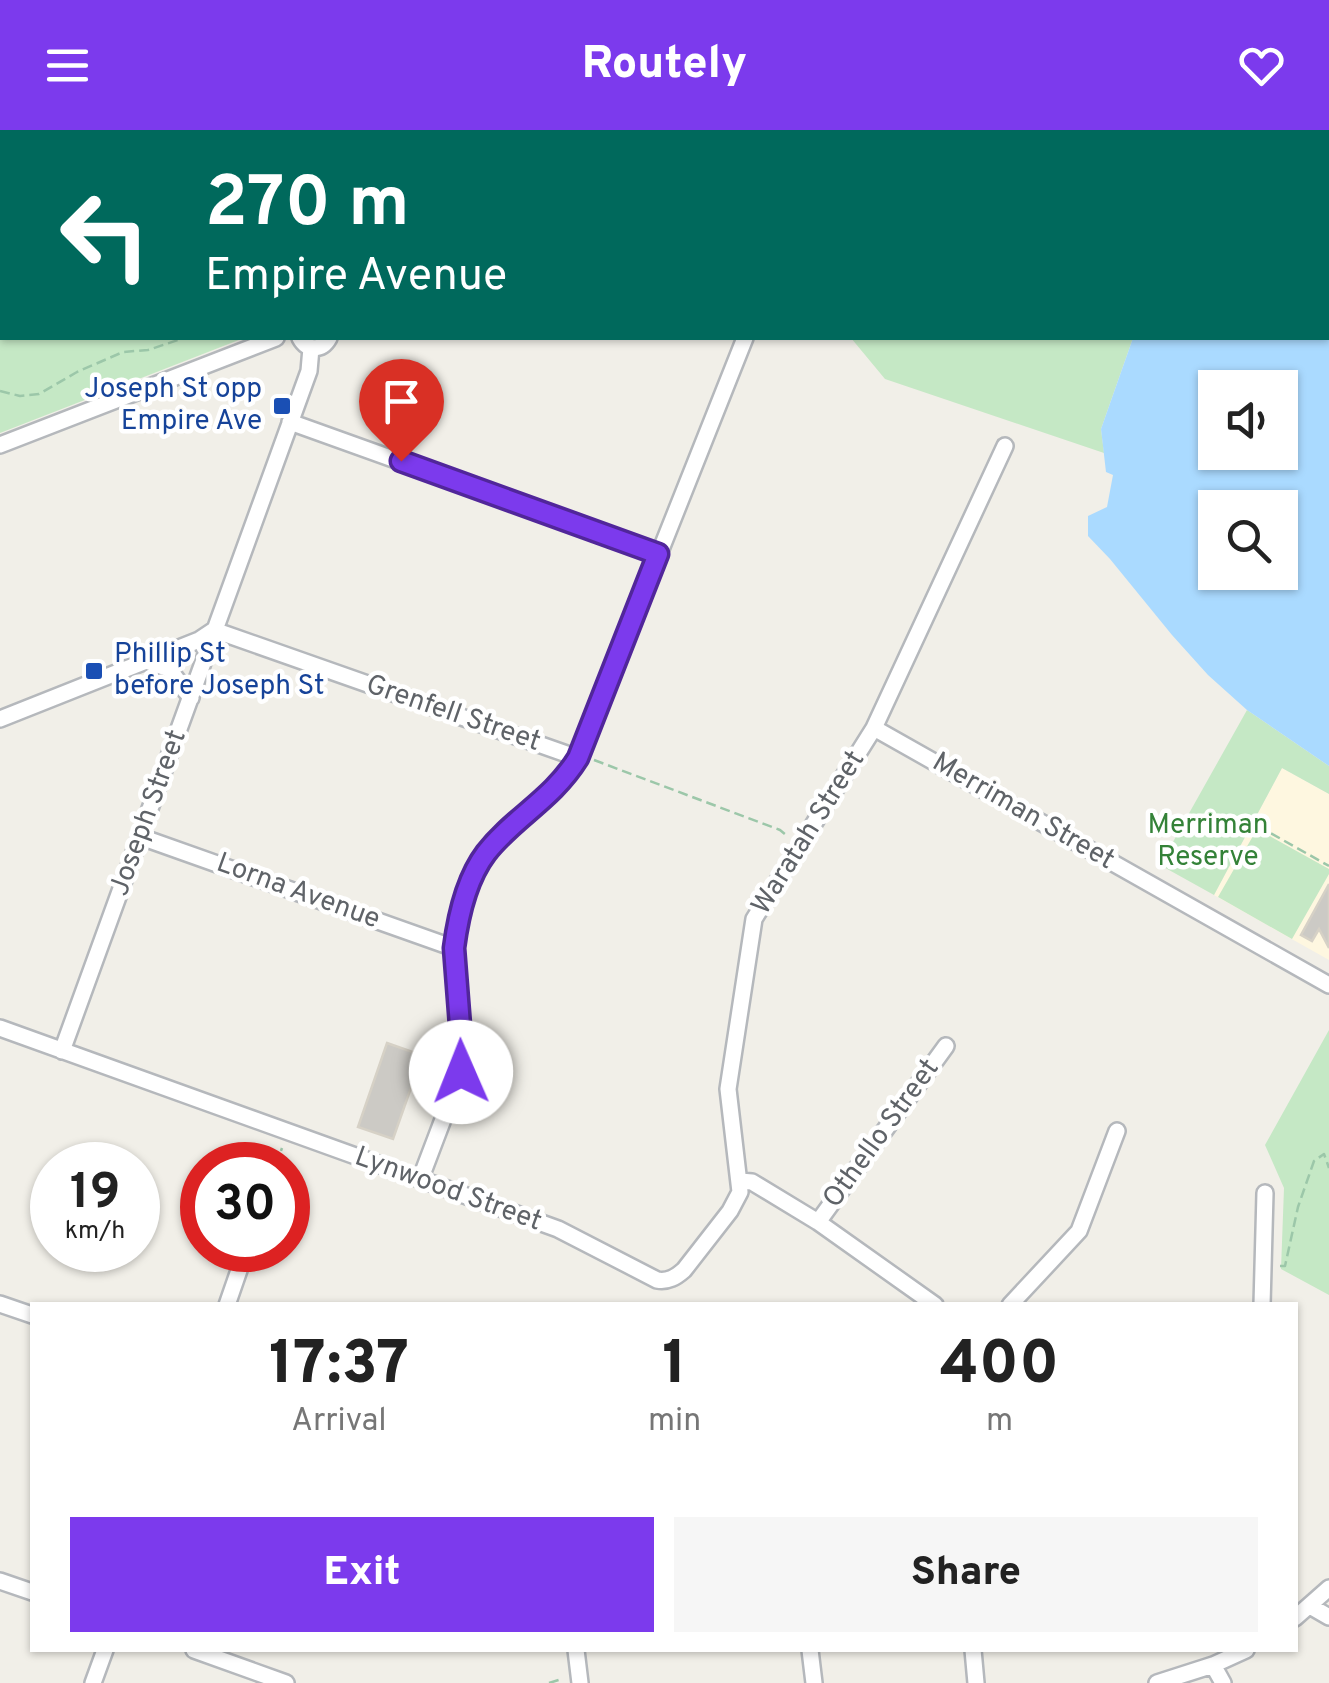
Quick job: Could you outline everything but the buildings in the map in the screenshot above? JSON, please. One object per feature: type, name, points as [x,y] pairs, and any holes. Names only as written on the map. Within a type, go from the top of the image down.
[{"type":"street","points":[[0,445],[271,340]]},
{"type":"street","points":[[420,1180],[461,1072],[454,948],[467,893],[484,856],[550,795],[578,758],[744,340]]},
{"type":"street","name":"Joseph Street","points":[[62,1051],[309,371],[306,343]]},
{"type":"street","points":[[290,422],[658,554]]},
{"type":"street","name":"Waratah Street","points":[[740,1182],[728,1089],[753,924],[874,728],[1005,446]]},
{"type":"street","points":[[0,719],[198,640],[214,630]]},
{"type":"street","name":"Grenfell Street","points":[[214,630],[578,758]]},
{"type":"street","points":[[146,661],[168,669],[191,698]]},
{"type":"street","name":"Merriman Street","points":[[874,728],[1329,985]]},
{"type":"street","name":"Lorna Avenue","points":[[141,837],[454,948]]},
{"type":"street","name":"Lynwood Street","points":[[0,1028],[572,1235],[652,1278],[666,1281],[684,1270],[730,1211],[740,1192],[740,1182]]},
{"type":"street","name":"Othello Street","points":[[818,1222],[946,1046]]},
{"type":"street","points":[[1013,1302],[1080,1231],[1117,1131]]},
{"type":"street","points":[[740,1182],[752,1182],[818,1222],[932,1302]]},
{"type":"street","points":[[1262,1302],[1265,1194]]},
{"type":"street","points":[[227,1302],[238,1272]]},
{"type":"street","points":[[0,1304],[30,1314]]},
{"type":"street","points":[[0,1581],[30,1591]]},
{"type":"street","points":[[1298,1616],[1329,1588]]},
{"type":"street","points":[[1310,1606],[1329,1617]]},
{"type":"street","points":[[93,1683],[104,1652]]},
{"type":"street","points":[[200,1652],[286,1683]]},
{"type":"street","points":[[576,1652],[580,1683]]},
{"type":"street","points":[[810,1652],[814,1683]]},
{"type":"street","points":[[973,1652],[976,1683]]},
{"type":"street","points":[[1157,1683],[1242,1652]]},
{"type":"street","points":[[1213,1665],[1223,1683]]},
{"type":"path","points":[[0,392],[39,394],[123,352],[148,350],[178,340]]},
{"type":"path","points":[[578,758],[590,759],[780,830],[799,846]]},
{"type":"path","points":[[1258,826],[1329,866]]},
{"type":"path","points":[[285,1142],[288,1133]]},
{"type":"path","points":[[1264,1265],[1285,1266],[1298,1207],[1314,1161],[1324,1154],[1329,1168]]},
{"type":"shaded area","points":[[1282,768],[1329,794],[1329,960],[1214,895]]},
{"type":"green space","points":[[0,340],[239,340],[0,433]]},
{"type":"green space","points":[[853,340],[1132,340],[1101,429],[1104,453],[885,379]]},
{"type":"green space","name":"Merriman Reserve","points":[[1247,710],[1329,766],[1329,794],[1282,768],[1214,895],[1160,865]]},
{"type":"green space","points":[[1257,829],[1329,869],[1292,939],[1218,897]]},
{"type":"green space","points":[[1329,1030],[1329,1295],[1281,1269],[1284,1188],[1265,1145]]},
{"type":"water","points":[[1132,340],[1329,340],[1329,766],[1247,710],[1208,675],[1088,536],[1088,516],[1107,507],[1113,475],[1106,472],[1101,429]]},
{"type":"place","name":"Joseph St opp Empire Ave","points":[[282,406]]},
{"type":"place","name":"Phillip St before Joseph St","points":[[94,671]]},
{"type":"route","points":[[401,461],[658,554],[578,758],[550,795],[484,856],[467,893],[454,948],[461,1072]]}]
